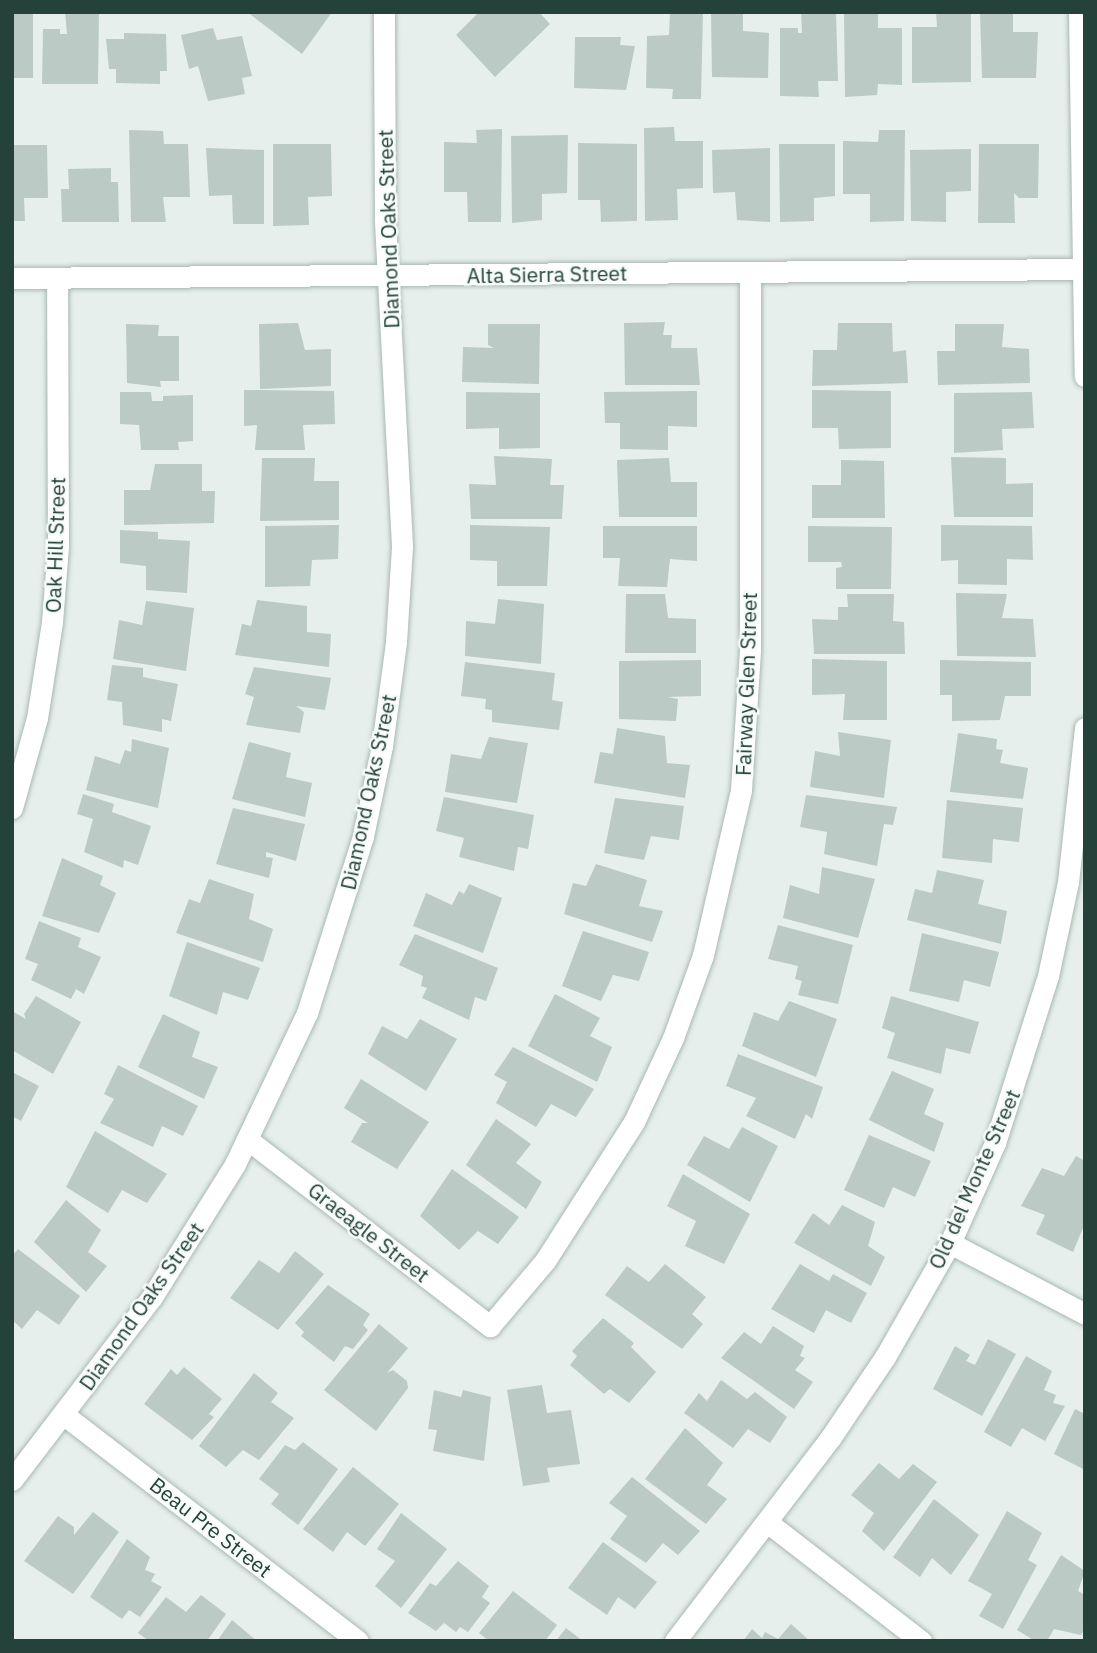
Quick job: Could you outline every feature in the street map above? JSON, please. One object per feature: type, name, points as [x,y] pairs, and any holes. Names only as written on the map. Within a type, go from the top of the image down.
[{"type":"street","name":"Diamond Oaks Street","points":[[12,1480],[152,1297],[247,1139],[307,1013],[341,914],[382,746],[396,642],[402,546],[388,275],[384,12]]},
{"type":"street","points":[[1079,12],[1081,269],[1085,376]]},
{"type":"street","name":"Alta Sierra Street","points":[[12,278],[1081,269]]},
{"type":"street","name":"Fairway Glen Street","points":[[491,1326],[545,1261],[634,1122],[673,1038],[703,955],[725,873],[741,790],[748,706],[750,272]]},
{"type":"street","name":"Oak Hill Street","points":[[12,807],[37,718],[52,622],[58,546],[57,278]]},
{"type":"street","name":"Old del Monte Street","points":[[675,1641],[767,1522],[885,1357],[950,1243],[995,1143],[1048,976],[1068,882],[1085,729]]},
{"type":"street","name":"Graeagle Street","points":[[247,1139],[491,1326]]},
{"type":"street","points":[[950,1243],[1085,1314]]},
{"type":"street","name":"Beau Pre Street","points":[[63,1414],[358,1641]]},
{"type":"street","points":[[767,1522],[921,1641]]},
{"type":"building","points":[[12,12],[33,12],[33,78],[12,78]]},
{"type":"building","points":[[65,12],[99,12],[98,84],[42,84],[43,29],[60,29],[60,34],[67,34]]},
{"type":"building","points":[[247,12],[332,12],[302,54]]},
{"type":"building","points":[[479,12],[539,12],[550,24],[495,77],[456,35]]},
{"type":"building","points":[[670,12],[703,12],[701,99],[672,99],[673,89],[646,88],[647,36],[669,35]]},
{"type":"building","points":[[711,12],[743,12],[743,31],[769,33],[768,78],[712,77]]},
{"type":"building","points":[[801,12],[836,12],[838,81],[818,81],[819,97],[780,96],[780,28],[798,28],[798,33],[802,33]]},
{"type":"building","points":[[844,12],[878,12],[878,28],[902,28],[902,85],[878,84],[877,95],[845,97]]},
{"type":"building","points":[[936,12],[971,12],[971,82],[912,83],[912,27],[937,27]]},
{"type":"building","points":[[980,12],[1013,12],[1013,32],[1038,32],[1036,78],[982,78]]},
{"type":"building","points":[[213,28],[217,40],[242,36],[252,76],[242,78],[245,94],[208,101],[198,66],[189,69],[181,35]]},
{"type":"building","points":[[124,33],[166,34],[167,71],[160,71],[160,84],[116,83],[116,69],[109,69],[106,39],[124,39]]},
{"type":"building","points":[[575,37],[621,37],[620,45],[635,46],[626,90],[574,88]]},
{"type":"building","points":[[674,127],[675,141],[703,141],[703,188],[677,189],[678,220],[645,221],[644,128]]},
{"type":"building","points":[[502,129],[501,222],[468,222],[467,192],[444,192],[444,142],[477,143],[476,130]]},
{"type":"building","points":[[129,130],[163,131],[164,144],[188,144],[190,197],[163,197],[166,222],[131,222]]},
{"type":"building","points":[[879,130],[905,130],[904,221],[870,222],[870,194],[843,194],[843,141],[878,142]]},
{"type":"building","points":[[568,135],[567,193],[542,194],[542,220],[512,223],[511,136]]},
{"type":"building","points":[[578,143],[637,144],[637,221],[601,222],[600,200],[578,200]]},
{"type":"building","points":[[273,144],[331,144],[332,196],[308,197],[309,225],[273,226]]},
{"type":"building","points":[[779,144],[835,144],[835,196],[814,198],[814,221],[780,222]]},
{"type":"building","points":[[979,144],[1039,144],[1038,198],[1019,198],[1014,193],[1015,223],[978,223]]},
{"type":"building","points":[[12,145],[47,145],[48,198],[24,198],[25,221],[12,221]]},
{"type":"building","points":[[206,148],[264,150],[264,224],[233,224],[232,195],[209,196]]},
{"type":"building","points":[[770,148],[770,222],[737,220],[735,192],[713,193],[712,150]]},
{"type":"building","points":[[971,149],[971,191],[946,192],[946,222],[911,221],[910,150]]},
{"type":"building","points":[[111,168],[111,182],[118,182],[119,222],[62,222],[61,189],[69,189],[68,169]]},
{"type":"building","points":[[665,322],[663,335],[672,335],[671,348],[697,348],[700,385],[625,385],[624,323]]},
{"type":"building","points":[[298,323],[305,350],[331,349],[331,386],[260,389],[259,324]]},
{"type":"building","points":[[838,323],[892,323],[893,352],[906,350],[908,383],[812,386],[813,350],[837,350]]},
{"type":"building","points":[[126,324],[159,325],[158,336],[179,336],[179,381],[160,381],[161,387],[127,383]]},
{"type":"building","points":[[488,324],[540,324],[539,384],[462,382],[463,347],[494,348],[488,345]]},
{"type":"building","points":[[955,324],[1004,324],[1002,347],[1029,349],[1030,383],[938,385],[937,351],[955,351]]},
{"type":"building","points":[[244,390],[334,391],[335,424],[303,425],[305,450],[255,450],[257,425],[244,426]]},
{"type":"building","points":[[812,390],[891,391],[891,448],[839,449],[838,428],[812,428]]},
{"type":"building","points":[[697,391],[697,427],[668,426],[668,450],[620,449],[620,423],[605,423],[604,392]]},
{"type":"building","points":[[120,392],[151,392],[152,401],[163,401],[163,396],[193,395],[193,441],[178,442],[179,450],[141,450],[139,425],[120,424]]},
{"type":"building","points":[[466,392],[540,393],[540,448],[499,449],[499,428],[466,429]]},
{"type":"building","points":[[1032,392],[1034,428],[1002,429],[1003,450],[954,453],[954,393]]},
{"type":"building","points":[[494,456],[552,459],[550,485],[564,485],[562,519],[471,519],[469,484],[496,485]]},
{"type":"building","points":[[951,457],[1006,458],[1006,484],[1033,483],[1033,517],[954,517]]},
{"type":"building","points":[[262,458],[315,458],[314,481],[339,481],[339,520],[260,521]]},
{"type":"building","points":[[669,458],[671,482],[697,482],[697,517],[619,517],[617,460]]},
{"type":"building","points":[[841,460],[884,461],[885,518],[812,518],[812,485],[841,485]]},
{"type":"building","points":[[155,464],[202,464],[202,491],[215,491],[214,523],[124,525],[124,490],[150,490]]},
{"type":"building","points":[[339,525],[338,559],[312,560],[310,586],[265,587],[265,526]]},
{"type":"building","points":[[470,525],[550,527],[547,586],[497,586],[497,561],[470,560]]},
{"type":"building","points":[[941,525],[1032,526],[1033,560],[1007,559],[1007,585],[958,584],[958,560],[941,561]]},
{"type":"building","points":[[603,526],[697,526],[697,561],[670,559],[667,587],[618,586],[620,558],[603,558]]},
{"type":"building","points":[[808,526],[892,527],[891,589],[836,589],[836,568],[842,567],[841,562],[808,562]]},
{"type":"building","points":[[120,530],[158,532],[158,539],[190,541],[187,593],[146,590],[146,566],[120,563]]},
{"type":"building","points":[[956,593],[1007,594],[1002,618],[1033,619],[1036,657],[957,656]]},
{"type":"building","points":[[626,594],[665,594],[668,618],[696,619],[696,653],[625,653]]},
{"type":"building","points":[[847,594],[894,594],[893,621],[904,622],[905,654],[814,654],[812,619],[838,620],[838,607],[848,607]]},
{"type":"building","points":[[498,599],[544,604],[541,664],[465,656],[466,621],[495,624]]},
{"type":"building","points":[[257,600],[307,606],[307,632],[331,634],[329,667],[235,655],[242,624],[251,626]]},
{"type":"building","points":[[146,601],[194,608],[186,671],[113,659],[119,620],[142,625]]},
{"type":"building","points":[[812,659],[887,661],[887,720],[843,720],[845,694],[812,695]]},
{"type":"building","points":[[701,660],[701,696],[667,697],[678,699],[676,721],[619,719],[619,661]]},
{"type":"building","points":[[940,660],[1031,662],[1031,696],[1005,696],[1000,720],[952,721],[952,695],[940,695]]},
{"type":"building","points":[[465,662],[555,673],[552,700],[563,702],[559,730],[492,722],[492,710],[485,709],[486,699],[461,696]]},
{"type":"building","points":[[112,665],[143,668],[143,677],[178,684],[171,721],[162,719],[162,732],[123,725],[122,702],[107,700]]},
{"type":"building","points":[[254,667],[331,678],[325,710],[296,706],[304,712],[300,733],[246,725],[254,697],[245,694]]},
{"type":"building","points":[[617,728],[665,736],[667,763],[690,765],[685,798],[594,783],[600,752],[613,754]]},
{"type":"building","points":[[838,732],[891,740],[884,798],[810,787],[815,751],[840,756]]},
{"type":"building","points":[[958,733],[997,739],[996,749],[1003,750],[1000,763],[1028,768],[1023,799],[950,792]]},
{"type":"building","points":[[489,737],[528,743],[517,803],[445,792],[451,754],[481,759]]},
{"type":"building","points":[[132,739],[169,748],[158,808],[86,790],[95,756],[120,764],[125,750],[131,752]]},
{"type":"building","points":[[249,742],[291,753],[286,777],[312,783],[305,817],[232,799]]},
{"type":"building","points":[[83,794],[114,804],[112,812],[151,826],[138,865],[124,860],[123,868],[84,852],[93,819],[77,814]]},
{"type":"building","points":[[806,795],[897,807],[893,825],[884,824],[877,866],[824,854],[827,832],[800,827]]},
{"type":"building","points":[[444,797],[534,815],[528,849],[518,847],[514,871],[459,857],[464,838],[436,831]]},
{"type":"building","points":[[615,798],[684,806],[679,840],[651,836],[644,860],[604,853]]},
{"type":"building","points":[[947,800],[1023,808],[1019,842],[993,839],[992,863],[942,858]]},
{"type":"building","points":[[233,808],[305,824],[296,861],[266,852],[266,857],[273,858],[269,878],[216,864]]},
{"type":"building","points":[[62,858],[103,876],[100,885],[116,893],[99,933],[42,916]]},
{"type":"building","points":[[596,864],[647,880],[639,906],[663,911],[652,942],[564,914],[573,883],[586,886]]},
{"type":"building","points":[[822,867],[875,879],[858,938],[783,918],[790,885],[819,894]]},
{"type":"building","points":[[937,870],[984,880],[978,904],[1007,911],[1001,944],[907,920],[915,889],[932,893]]},
{"type":"building","points":[[209,879],[254,894],[249,919],[273,929],[263,962],[176,933],[189,899],[200,903]]},
{"type":"building","points":[[469,884],[502,898],[483,953],[413,926],[426,893],[452,905],[459,891],[464,894]]},
{"type":"building","points":[[39,921],[81,938],[78,947],[101,957],[84,994],[76,989],[71,999],[31,980],[38,964],[25,959]]},
{"type":"building","points":[[778,925],[853,945],[838,1004],[798,995],[802,981],[795,979],[798,966],[768,959]]},
{"type":"building","points":[[583,931],[649,952],[639,981],[613,975],[601,1001],[562,986]]},
{"type":"building","points":[[922,933],[999,952],[990,987],[964,980],[959,1002],[909,991]]},
{"type":"building","points":[[415,934],[498,968],[486,1001],[475,997],[469,1020],[422,998],[427,988],[421,986],[423,976],[399,965]]},
{"type":"building","points":[[187,942],[260,968],[248,1000],[223,992],[217,1015],[169,996]]},
{"type":"building","points":[[555,994],[600,1018],[590,1036],[612,1047],[597,1082],[528,1046]]},
{"type":"building","points":[[36,996],[81,1022],[53,1074],[12,1050],[12,1011],[26,1019],[24,1014]]},
{"type":"building","points":[[891,996],[979,1022],[970,1054],[946,1048],[941,1074],[887,1058],[895,1033],[882,1028]]},
{"type":"building","points":[[789,1001],[837,1019],[816,1077],[742,1046],[754,1012],[778,1021]]},
{"type":"building","points":[[163,1014],[200,1032],[192,1057],[218,1067],[204,1099],[138,1067]]},
{"type":"building","points":[[420,1019],[457,1039],[426,1091],[368,1054],[382,1026],[407,1039]]},
{"type":"building","points":[[513,1047],[594,1089],[576,1117],[551,1104],[536,1127],[496,1103],[507,1082],[494,1075]]},
{"type":"building","points":[[738,1054],[823,1087],[812,1119],[806,1114],[795,1139],[746,1116],[756,1098],[726,1086]]},
{"type":"building","points":[[118,1065],[198,1106],[183,1136],[162,1126],[153,1147],[100,1123],[114,1099],[104,1094]]},
{"type":"building","points":[[892,1071],[934,1089],[924,1114],[944,1123],[934,1152],[869,1120]]},
{"type":"building","points":[[12,1072],[39,1086],[21,1121],[12,1116]]},
{"type":"building","points":[[361,1079],[429,1122],[397,1169],[351,1142],[362,1123],[368,1123],[344,1108]]},
{"type":"building","points":[[496,1119],[531,1144],[516,1163],[542,1182],[526,1209],[466,1165]]},
{"type":"building","points":[[742,1127],[778,1146],[750,1202],[687,1165],[704,1136],[729,1149]]},
{"type":"building","points":[[95,1131],[167,1174],[147,1203],[122,1190],[108,1213],[66,1187]]},
{"type":"building","points":[[869,1135],[931,1161],[915,1197],[893,1187],[884,1208],[844,1190]]},
{"type":"building","points":[[1076,1156],[1085,1161],[1085,1223],[1073,1252],[1036,1234],[1045,1215],[1021,1206],[1042,1168],[1064,1176]]},
{"type":"building","points":[[452,1169],[519,1217],[498,1244],[478,1231],[459,1250],[420,1216]]},
{"type":"building","points":[[683,1174],[750,1214],[724,1264],[685,1246],[696,1221],[667,1206]]},
{"type":"building","points":[[66,1200],[101,1230],[88,1252],[107,1266],[86,1292],[34,1242]]},
{"type":"building","points":[[842,1205],[875,1222],[868,1246],[885,1257],[871,1286],[794,1243],[813,1213],[829,1225]]},
{"type":"building","points":[[18,1249],[80,1296],[59,1325],[37,1310],[22,1329],[12,1320],[12,1256]]},
{"type":"building","points":[[295,1251],[324,1274],[278,1330],[230,1298],[259,1260],[279,1273]]},
{"type":"building","points":[[665,1264],[706,1297],[692,1314],[703,1324],[682,1349],[605,1295],[627,1266],[649,1282]]},
{"type":"building","points":[[800,1264],[829,1281],[833,1274],[867,1293],[851,1323],[826,1310],[814,1333],[771,1309]]},
{"type":"building","points":[[328,1285],[370,1314],[363,1325],[368,1330],[353,1349],[345,1346],[334,1362],[301,1336],[304,1332],[295,1323]]},
{"type":"building","points":[[603,1318],[634,1343],[631,1347],[656,1372],[629,1403],[610,1389],[604,1394],[570,1365],[577,1356],[572,1351]]},
{"type":"building","points":[[379,1324],[408,1348],[387,1373],[393,1370],[407,1381],[408,1388],[376,1431],[324,1390]]},
{"type":"building","points":[[773,1326],[804,1346],[800,1356],[805,1358],[795,1370],[813,1382],[794,1409],[721,1358],[744,1332],[761,1344]]},
{"type":"building","points":[[988,1339],[1016,1354],[982,1416],[933,1389],[955,1346],[970,1355],[966,1361],[975,1365]]},
{"type":"building","points":[[1026,1356],[1052,1371],[1044,1390],[1056,1395],[1053,1403],[1065,1406],[1045,1441],[1022,1428],[1011,1447],[984,1432]]},
{"type":"building","points":[[184,1367],[222,1399],[209,1414],[214,1417],[192,1440],[144,1404],[171,1369],[177,1375]]},
{"type":"building","points":[[254,1373],[278,1393],[271,1402],[294,1418],[259,1460],[243,1450],[226,1467],[199,1446]]},
{"type":"building","points":[[721,1380],[747,1399],[755,1392],[787,1417],[770,1443],[748,1429],[733,1448],[684,1413],[699,1393],[707,1401]]},
{"type":"building","points":[[542,1385],[547,1413],[571,1410],[580,1464],[547,1468],[550,1482],[523,1486],[507,1390]]},
{"type":"building","points":[[434,1390],[461,1397],[463,1390],[491,1397],[484,1461],[433,1451],[437,1430],[428,1429]]},
{"type":"building","points":[[1075,1409],[1085,1414],[1085,1470],[1054,1454]]},
{"type":"building","points":[[685,1428],[723,1463],[707,1485],[727,1499],[706,1524],[645,1479]]},
{"type":"building","points":[[303,1442],[338,1469],[298,1525],[271,1504],[279,1494],[259,1479],[285,1445],[295,1450]]},
{"type":"building","points":[[879,1463],[899,1479],[913,1464],[937,1482],[884,1551],[862,1531],[874,1513],[851,1495]]},
{"type":"building","points":[[353,1467],[399,1504],[365,1546],[347,1532],[333,1552],[303,1529]]},
{"type":"building","points":[[632,1477],[700,1531],[678,1555],[663,1543],[646,1563],[610,1539],[627,1516],[609,1503]]},
{"type":"building","points":[[934,1499],[979,1535],[951,1575],[932,1558],[920,1577],[893,1557]]},
{"type":"building","points":[[1007,1511],[1042,1533],[1028,1560],[1037,1565],[1003,1629],[979,1616],[992,1594],[968,1581]]},
{"type":"building","points":[[93,1512],[119,1532],[73,1594],[24,1561],[58,1516],[74,1527],[74,1535]]},
{"type":"building","points":[[401,1513],[447,1549],[401,1608],[375,1586],[395,1561],[377,1549]]},
{"type":"building","points":[[127,1539],[150,1557],[145,1570],[155,1574],[151,1581],[162,1587],[140,1617],[129,1610],[122,1619],[90,1597]]},
{"type":"building","points":[[603,1542],[657,1582],[635,1609],[618,1597],[607,1615],[568,1588]]},
{"type":"building","points":[[1061,1555],[1085,1571],[1078,1591],[1085,1595],[1085,1628],[1081,1635],[1054,1629],[1047,1641],[1035,1641],[1017,1630]]},
{"type":"building","points":[[458,1561],[489,1586],[482,1597],[490,1603],[468,1632],[460,1627],[456,1632],[444,1623],[436,1631],[408,1613],[430,1583],[436,1586]]},
{"type":"building","points":[[513,1591],[557,1625],[545,1641],[489,1641],[479,1633]]},
{"type":"building","points":[[201,1595],[226,1614],[207,1641],[149,1641],[138,1633],[166,1597],[186,1612]]},
{"type":"building","points":[[232,1620],[257,1641],[217,1641]]},
{"type":"building","points":[[791,1624],[810,1641],[743,1641],[752,1629],[762,1638],[765,1632],[778,1639]]},
{"type":"building","points":[[566,1628],[583,1641],[556,1641]]}]
